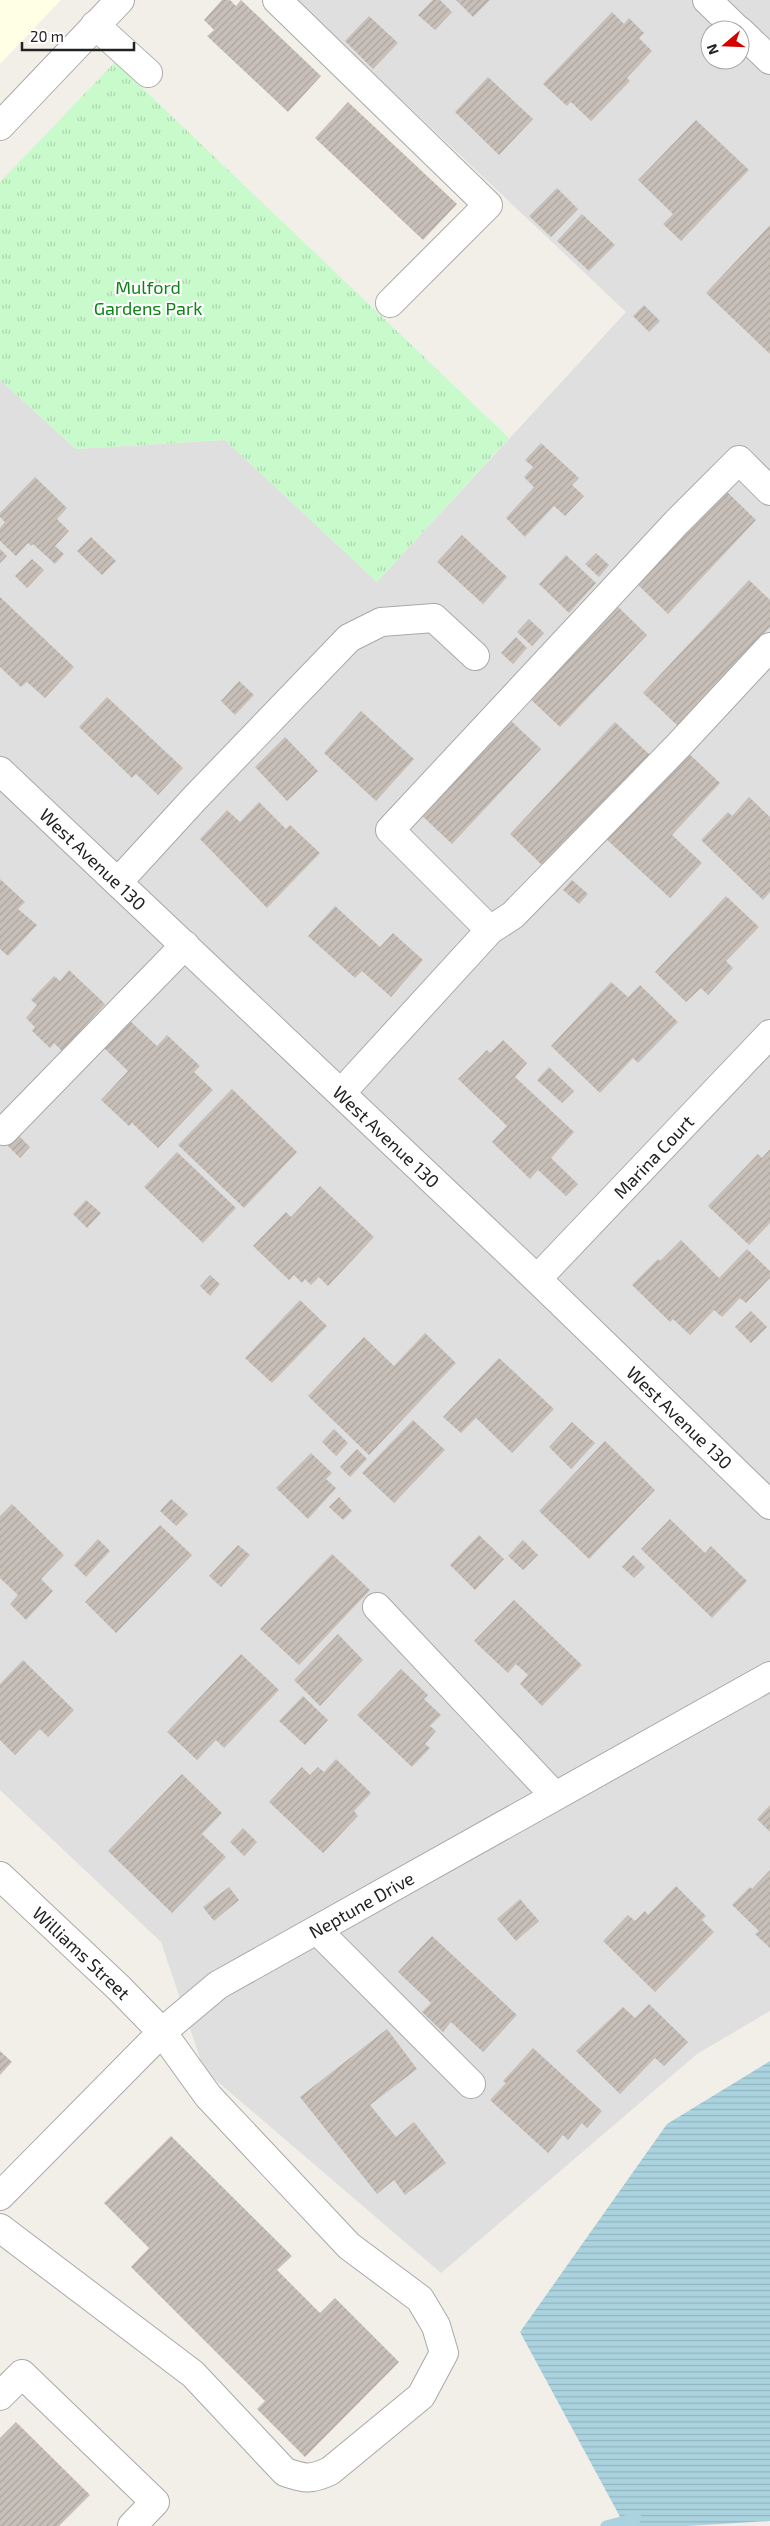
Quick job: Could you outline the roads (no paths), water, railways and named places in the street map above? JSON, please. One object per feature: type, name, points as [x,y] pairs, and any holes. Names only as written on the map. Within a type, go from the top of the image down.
[{"type":"street","points":[[1,122],[120,0]]},
{"type":"street","points":[[277,0],[488,205],[390,303]]},
{"type":"street","points":[[707,0],[728,20]]},
{"type":"street","points":[[96,25],[148,73]]},
{"type":"street","points":[[750,41],[770,60]]},
{"type":"street","points":[[490,930],[390,830],[677,522],[739,460],[770,491]]},
{"type":"street","points":[[118,882],[195,798],[349,638],[381,622],[434,618],[476,656]]},
{"type":"street","points":[[341,1093],[490,930],[513,915],[671,753],[770,647]]},
{"type":"street","name":"West Avenue 130","points":[[0,771],[537,1279],[770,1506]]},
{"type":"street","points":[[4,1131],[184,945]]},
{"type":"street","name":"Marina Court","points":[[537,1279],[770,1034]]},
{"type":"street","points":[[378,1607],[555,1796]]},
{"type":"street","name":"Neptune Drive","points":[[0,2196],[162,2032],[218,1985],[770,1676]]},
{"type":"street","name":"Williams Street","points":[[0,1876],[119,1988],[162,2032],[208,2096],[350,2246],[420,2299],[436,2326],[444,2353],[421,2396],[330,2471],[314,2479],[285,2472],[193,2374],[0,2228]]},
{"type":"street","points":[[317,1930],[471,2084]]},
{"type":"street","points":[[0,2396],[22,2374],[155,2502],[132,2526]]},
{"type":"water","points":[[770,2061],[770,2521],[688,2526],[625,2526],[520,2332],[667,2124]]},
{"type":"waterway","points":[[606,2526],[636,2518]]},
{"type":"park label","name":"Mulford Gardens Park","points":[[148,297]]}]
